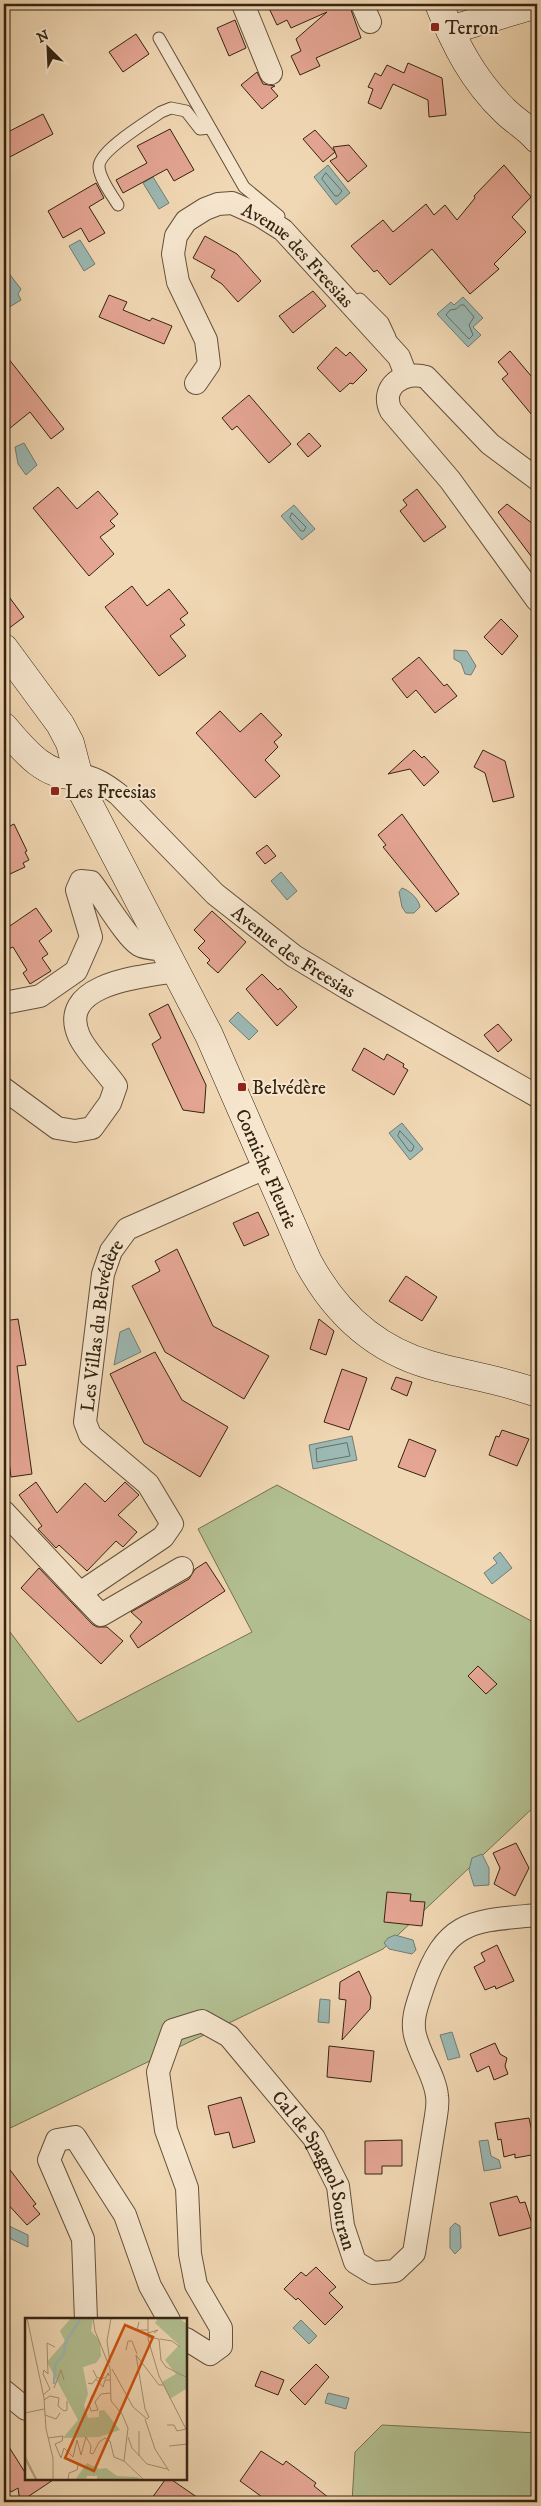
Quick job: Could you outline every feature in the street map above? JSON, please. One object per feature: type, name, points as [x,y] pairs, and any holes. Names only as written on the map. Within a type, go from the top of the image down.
[{"type":"main road","points":[[439,4],[467,65],[484,89],[537,139]]},
{"type":"main road","points":[[450,30],[537,4]]},
{"type":"main road","name":"Corniche Fleurie","points":[[4,648],[60,724],[70,743],[83,792],[208,1035],[265,1168],[322,1290],[358,1326],[395,1352],[428,1364],[537,1393]]},
{"type":"main road","points":[[4,727],[37,761],[51,770],[67,776],[78,775]]},
{"type":"street","points":[[243,4],[272,72]]},
{"type":"street","name":"Avenue des Freesias","points":[[196,383],[209,364],[206,340],[178,282],[173,254],[176,236],[186,221],[205,209],[218,204],[232,203],[259,215],[283,230],[402,366]]},
{"type":"street","points":[[537,479],[490,444],[426,377],[402,366],[388,396],[391,410],[450,480],[537,600]]},
{"type":"street","name":"Avenue des Freesias","points":[[78,775],[88,776],[105,783],[216,894],[294,956],[537,1096]]},
{"type":"street","points":[[4,1003],[40,996],[76,971],[91,937],[77,890],[81,881],[91,882],[106,900],[128,934],[139,945],[171,961]]},
{"type":"street","points":[[4,1089],[57,1128],[75,1131],[92,1128],[110,1103],[116,1086],[80,1037],[75,1016],[82,1002],[105,985],[171,961]]},
{"type":"street","name":"Les Villas du Belvédère","points":[[80,1593],[163,1537],[172,1524],[148,1484],[90,1434],[85,1422],[102,1274],[111,1251],[127,1228],[265,1168]]},
{"type":"street","points":[[4,1512],[101,1616],[182,1568]]},
{"type":"street","name":"Cal de Spagnol Soutran","points":[[188,2340],[210,2354],[221,2346],[221,2328],[196,2285],[190,2254],[187,2188],[166,2130],[158,2072],[173,2030],[202,2021],[229,2036],[314,2138],[338,2186],[342,2226],[355,2262],[373,2273],[395,2271],[414,2253],[436,2116],[437,2096],[415,2035],[414,2016],[427,1975],[450,1935],[482,1920],[537,1915]]},
{"type":"street","points":[[86,2318],[83,2239],[50,2160],[57,2140],[75,2138],[125,2216],[150,2286],[168,2318]]},
{"type":"street","points":[[4,2391],[25,2408]]},
{"type":"lane","points":[[159,38],[244,187],[290,225],[383,322],[402,366]]},
{"type":"lane","points":[[118,205],[100,173],[99,166],[103,154],[161,112],[171,108],[186,111],[200,129],[210,128]]},
{"type":"green space","points":[[277,1485],[537,1624],[537,1804],[383,1949],[4,2131],[4,1624],[78,1722],[252,1632],[198,1529]]},
{"type":"green space","points":[[382,2425],[537,2433],[537,2502],[352,2502],[355,2452]]},
{"type":"water","points":[[328,165],[350,193],[336,205],[314,177]]},
{"type":"water","points":[[153,177],[169,203],[159,209],[143,183]]},
{"type":"water","points":[[80,240],[95,264],[84,271],[69,246]]},
{"type":"water","points":[[4,267],[21,289],[18,294],[21,300],[6,309]]},
{"type":"water","points":[[463,297],[483,318],[473,327],[481,335],[468,347],[437,314],[451,302],[454,305]]},
{"type":"water","points":[[24,443],[37,465],[26,475],[18,464],[15,447]]},
{"type":"water","points":[[294,505],[315,529],[302,540],[281,516]]},
{"type":"water","points":[[454,650],[467,651],[476,666],[471,675],[465,674],[461,663],[454,659]]},
{"type":"water","points":[[281,872],[297,891],[287,900],[271,881]]},
{"type":"water","points":[[402,888],[413,895],[418,901],[420,907],[414,913],[406,913],[402,907],[399,892]]},
{"type":"water","points":[[238,1012],[258,1031],[249,1040],[229,1021]]},
{"type":"water","points":[[402,1123],[423,1149],[410,1160],[389,1133]]},
{"type":"water","points":[[129,1328],[141,1352],[114,1365],[120,1332]]},
{"type":"water","points":[[352,1436],[357,1460],[313,1469],[309,1445]]},
{"type":"water","points":[[500,1552],[512,1568],[492,1584],[484,1573],[497,1563],[493,1558]]},
{"type":"water","points":[[482,1854],[489,1868],[489,1885],[474,1886],[469,1870],[472,1858]]},
{"type":"water","points":[[395,1935],[413,1940],[416,1950],[412,1954],[389,1949],[384,1943],[388,1938]]},
{"type":"water","points":[[320,1999],[330,2000],[329,2023],[318,2022]]},
{"type":"water","points":[[452,2032],[460,2057],[448,2060],[440,2035]]},
{"type":"water","points":[[488,2140],[491,2156],[499,2160],[501,2168],[484,2171],[479,2141]]},
{"type":"water","points":[[455,2223],[460,2226],[461,2248],[455,2254],[450,2248],[450,2228]]},
{"type":"water","points":[[9,2226],[28,2235],[28,2247],[5,2236]]},
{"type":"water","points":[[301,2320],[317,2336],[309,2344],[293,2328]]},
{"type":"water","points":[[328,2393],[349,2398],[346,2409],[325,2403]]},
{"type":"building","points":[[267,4],[349,4],[361,38],[316,58],[320,66],[300,75],[291,56],[301,51],[296,39],[327,12],[291,28],[287,20],[277,25]]},
{"type":"building","points":[[235,20],[246,48],[229,56],[217,28]]},
{"type":"building","points":[[136,34],[149,54],[123,72],[109,52]]},
{"type":"building","points":[[408,63],[442,78],[446,115],[429,117],[428,100],[393,84],[381,109],[368,103],[373,89],[368,87],[375,73],[381,76],[387,65],[404,73]]},
{"type":"building","points":[[257,72],[263,84],[275,86],[271,88],[278,96],[262,109],[241,85]]},
{"type":"building","points":[[43,114],[53,134],[8,158],[4,149],[4,134]]},
{"type":"building","points":[[170,129],[194,170],[174,181],[167,169],[123,193],[116,180],[147,163],[137,146]]},
{"type":"building","points":[[315,130],[335,152],[323,162],[303,139]]},
{"type":"building","points":[[349,145],[367,166],[348,182],[330,161],[337,157],[333,147]]},
{"type":"building","points":[[504,165],[531,197],[512,217],[526,232],[494,264],[499,269],[470,294],[432,249],[390,285],[377,270],[374,272],[351,246],[383,220],[393,232],[426,204],[434,215],[445,205],[457,220],[475,198],[474,196]]},
{"type":"building","points":[[96,183],[104,198],[89,207],[105,233],[89,242],[81,228],[63,238],[48,211]]},
{"type":"building","points":[[205,236],[237,254],[261,281],[238,302],[222,284],[211,277],[215,270],[193,258]]},
{"type":"building","points":[[313,291],[326,306],[293,333],[279,316]]},
{"type":"building","points":[[109,295],[127,302],[123,310],[150,321],[152,318],[172,326],[164,344],[99,317]]},
{"type":"building","points":[[336,347],[346,356],[350,352],[367,370],[353,384],[350,383],[340,392],[317,368]]},
{"type":"building","points":[[510,351],[537,383],[537,421],[502,379],[508,374],[498,362]]},
{"type":"building","points":[[4,353],[64,429],[51,439],[30,412],[4,433]]},
{"type":"building","points":[[249,395],[291,444],[269,463],[237,426],[232,430],[222,418]]},
{"type":"building","points":[[309,433],[321,446],[308,457],[297,444]]},
{"type":"building","points":[[58,487],[77,509],[98,491],[118,514],[110,521],[115,526],[100,537],[114,554],[89,576],[33,508]]},
{"type":"building","points":[[417,489],[446,527],[424,542],[400,511],[407,505],[403,500]]},
{"type":"building","points":[[507,504],[537,527],[537,564],[498,512]]},
{"type":"building","points":[[132,586],[147,606],[169,589],[188,613],[180,619],[185,625],[170,636],[186,656],[159,676],[105,607]]},
{"type":"building","points":[[4,590],[24,617],[4,632]]},
{"type":"building","points":[[501,619],[518,636],[502,655],[484,637]]},
{"type":"building","points":[[419,657],[444,686],[447,684],[457,696],[435,713],[416,690],[407,698],[392,679]]},
{"type":"building","points":[[220,711],[240,732],[261,713],[282,735],[274,742],[278,747],[265,760],[280,776],[255,798],[196,733]]},
{"type":"building","points":[[414,750],[422,758],[424,756],[439,772],[424,786],[410,769],[388,774]]},
{"type":"building","points":[[483,750],[505,761],[514,797],[493,802],[485,773],[474,767]]},
{"type":"building","points":[[402,814],[459,894],[436,912],[383,847],[386,845],[378,835]]},
{"type":"building","points":[[14,824],[27,851],[25,852],[29,860],[23,863],[25,867],[10,874],[4,861],[4,829]]},
{"type":"building","points":[[267,845],[276,856],[265,864],[256,853]]},
{"type":"building","points":[[36,908],[52,931],[39,941],[48,954],[42,958],[51,971],[30,984],[23,973],[27,970],[13,947],[4,951],[4,930]]},
{"type":"building","points":[[212,911],[246,942],[218,973],[207,963],[210,960],[198,948],[205,941],[194,930]]},
{"type":"building","points":[[262,974],[278,990],[280,988],[297,1007],[277,1026],[246,989]]},
{"type":"building","points":[[168,1004],[206,1085],[204,1113],[183,1110],[152,1044],[161,1038],[149,1014]]},
{"type":"building","points":[[498,1024],[512,1040],[498,1052],[484,1035]]},
{"type":"building","points":[[364,1048],[384,1060],[387,1054],[404,1064],[403,1067],[408,1070],[394,1095],[352,1070]]},
{"type":"building","points":[[258,1212],[269,1235],[244,1246],[233,1223]]},
{"type":"building","points":[[177,1249],[213,1326],[269,1356],[244,1399],[165,1352],[132,1286],[160,1271],[155,1261]]},
{"type":"building","points":[[406,1276],[437,1297],[422,1321],[389,1301]]},
{"type":"building","points":[[18,1319],[26,1365],[17,1366],[32,1474],[11,1477],[6,1438],[4,1438],[4,1321]]},
{"type":"building","points":[[319,1319],[334,1331],[326,1355],[310,1349]]},
{"type":"building","points":[[155,1352],[182,1400],[228,1427],[200,1477],[144,1443],[110,1374]]},
{"type":"building","points":[[342,1369],[367,1378],[349,1430],[324,1422]]},
{"type":"building","points":[[396,1377],[412,1382],[407,1396],[391,1389]]},
{"type":"building","points":[[502,1430],[529,1439],[517,1466],[489,1455],[496,1436],[499,1437]]},
{"type":"building","points":[[409,1439],[436,1450],[425,1477],[398,1467]]},
{"type":"building","points":[[36,1482],[57,1513],[85,1483],[105,1502],[125,1482],[139,1495],[118,1515],[137,1532],[123,1547],[116,1541],[87,1571],[59,1545],[56,1548],[38,1529],[42,1526],[19,1495]]},
{"type":"building","points":[[206,1562],[225,1591],[138,1648],[130,1636],[142,1622],[131,1612],[189,1579],[195,1569]]},
{"type":"building","points":[[39,1568],[92,1624],[97,1627],[107,1627],[123,1641],[101,1664],[21,1588]]},
{"type":"building","points":[[478,1666],[497,1684],[486,1694],[468,1676]]},
{"type":"building","points":[[516,1843],[529,1868],[515,1896],[494,1884],[500,1868],[493,1853]]},
{"type":"building","points":[[387,1892],[411,1894],[410,1901],[425,1902],[422,1926],[384,1922]]},
{"type":"building","points":[[497,1945],[514,1981],[496,1989],[495,1986],[485,1990],[474,1967],[485,1961],[481,1953]]},
{"type":"building","points":[[359,1971],[371,1997],[370,2009],[342,2040],[346,2000],[339,1999],[340,1982]]},
{"type":"building","points":[[495,2043],[500,2054],[507,2058],[505,2066],[508,2074],[494,2080],[489,2066],[477,2072],[470,2054]]},
{"type":"building","points":[[329,2046],[374,2051],[371,2082],[327,2077]]},
{"type":"building","points":[[241,2097],[255,2142],[233,2148],[229,2132],[215,2135],[208,2106]]},
{"type":"building","points":[[529,2118],[537,2154],[515,2158],[515,2154],[504,2157],[501,2139],[498,2140],[495,2123]]},
{"type":"building","points":[[402,2140],[402,2166],[382,2166],[382,2174],[365,2174],[365,2141]]},
{"type":"building","points":[[4,2162],[36,2204],[33,2206],[40,2214],[27,2225],[4,2200]]},
{"type":"building","points":[[517,2196],[520,2203],[525,2202],[533,2227],[499,2236],[490,2203]]},
{"type":"building","points":[[316,2267],[336,2287],[329,2293],[343,2307],[325,2325],[298,2298],[296,2300],[284,2289],[301,2272],[306,2276]]},
{"type":"building","points":[[316,2364],[329,2377],[305,2405],[290,2390]]},
{"type":"building","points":[[261,2371],[284,2380],[278,2395],[255,2386]]},
{"type":"building","points":[[4,2439],[25,2472],[25,2481],[52,2481],[20,2502],[18,2488],[11,2492],[4,2481]]},
{"type":"building","points":[[261,2451],[283,2465],[286,2461],[316,2483],[314,2486],[334,2502],[269,2502],[240,2481]]},
{"type":"building","points":[[164,2481],[173,2481],[204,2502],[149,2502]]},
{"type":"place","name":"Terron","points":[[435,27]]},
{"type":"place","name":"Les Freesias","points":[[55,791]]},
{"type":"place","name":"Belvédère","points":[[242,1087]]}]
